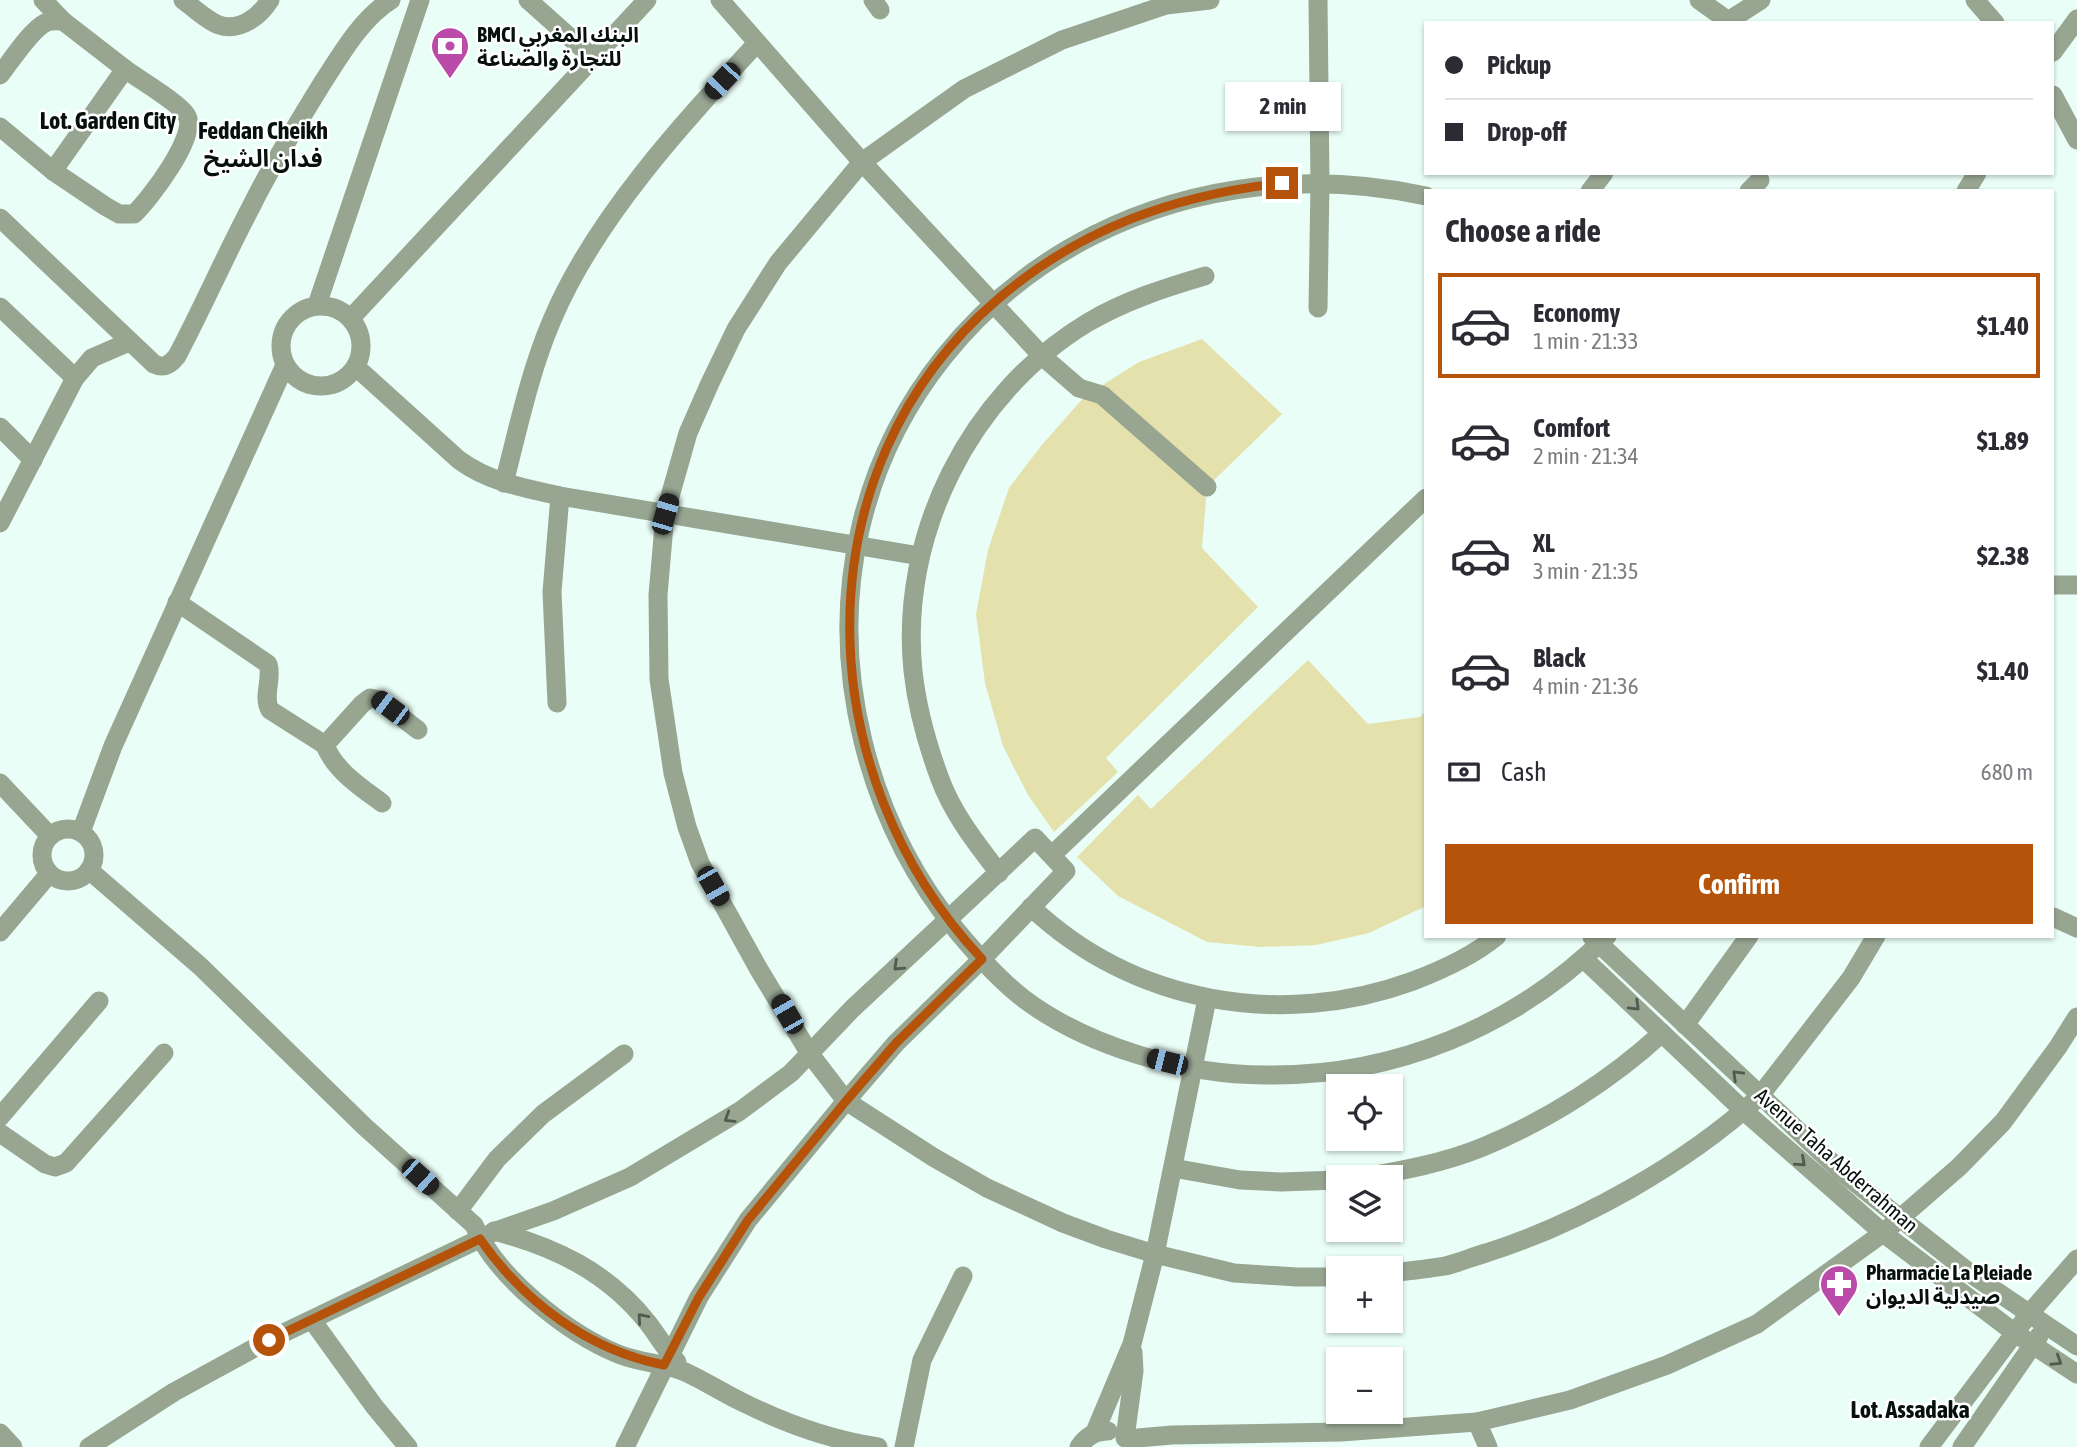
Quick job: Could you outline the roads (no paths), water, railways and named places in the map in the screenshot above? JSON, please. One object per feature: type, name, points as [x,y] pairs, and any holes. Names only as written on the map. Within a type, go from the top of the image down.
[{"type":"street","points":[[0,127],[53,171],[119,214],[134,214],[147,202],[186,139],[189,126],[186,115],[175,104],[62,21],[43,0]]},
{"type":"street","points":[[183,0],[219,25],[234,27],[250,21],[270,0]]},
{"type":"street","points":[[0,218],[129,342],[158,366],[171,363],[177,356],[285,143],[352,39],[368,19],[391,0]]},
{"type":"street","points":[[317,305],[420,0]]},
{"type":"street","points":[[528,0],[593,58]]},
{"type":"street","points":[[351,318],[647,0]]},
{"type":"street","points":[[720,0],[862,162],[1042,356],[1079,388],[1102,395],[1207,487]]},
{"type":"street","points":[[1210,0],[1166,5],[1062,40],[964,89],[862,162],[778,263],[736,330],[688,433],[665,514],[658,595],[659,679],[667,744],[687,827],[700,863],[758,968],[810,1054],[846,1101],[987,1188],[1063,1223],[1155,1254],[1234,1273],[1326,1277]]},
{"type":"street","points":[[1318,0],[1318,308]]},
{"type":"street","points":[[1699,0],[1726,21],[1761,0]]},
{"type":"street","points":[[1975,0],[1994,21]]},
{"type":"street","points":[[2054,51],[2077,19]]},
{"type":"street","points":[[0,75],[45,23],[62,21]]},
{"type":"street","points":[[504,483],[538,360],[552,319],[574,275],[608,220],[652,164],[757,43]]},
{"type":"street","points":[[53,171],[125,69]]},
{"type":"street","points":[[2054,96],[2077,140]]},
{"type":"street","points":[[1592,189],[1602,175]]},
{"type":"street","points":[[1424,196],[1370,186],[1282,183],[1197,197],[1143,213],[1102,231],[1054,258],[992,304],[946,352],[905,413],[877,471],[857,546],[850,596],[849,628],[854,695],[862,739],[891,824],[926,889],[947,919],[982,959],[1024,999],[1074,1028],[1117,1047],[1194,1068],[1287,1076],[1358,1068],[1394,1060],[1463,1036],[1527,1001],[1585,960],[1599,939]]},
{"type":"street","points":[[999,873],[968,832],[941,781],[922,727],[913,659],[912,613],[920,556],[937,501],[962,450],[995,403],[1042,356],[1086,323],[1143,295],[1205,276]]},
{"type":"street","points":[[317,305],[341,310],[351,318],[359,329],[362,342],[356,368],[346,378],[334,384],[320,386],[306,383],[294,376],[285,365],[281,343],[283,332],[296,314],[317,305]]},
{"type":"street","points":[[0,307],[75,378]]},
{"type":"street","points":[[0,523],[75,378],[92,358],[129,342]]},
{"type":"street","points":[[80,832],[113,747],[285,365]]},
{"type":"street","points":[[356,368],[459,460],[476,472],[504,483],[560,496],[920,556]]},
{"type":"street","points":[[0,428],[33,460]]},
{"type":"street","points":[[557,703],[552,592],[560,496]]},
{"type":"street","points":[[1052,855],[1424,500]]},
{"type":"street","points":[[2054,585],[2077,585]]},
{"type":"street","points":[[177,602],[268,664],[266,701],[270,710],[325,746],[333,761],[382,803]]},
{"type":"street","points":[[325,746],[370,698],[379,700],[418,730]]},
{"type":"street","points":[[0,783],[50,836]]},
{"type":"street","points":[[60,831],[80,832],[91,843],[94,857],[89,870],[81,878],[59,880],[50,874],[44,865],[44,845],[50,836],[60,831]]},
{"type":"street","points":[[89,1447],[174,1392],[269,1340],[483,1232],[588,1196],[670,1154],[765,1094],[1035,838],[1066,871],[982,959],[896,1043],[748,1220],[699,1297],[625,1447]]},
{"type":"street","points":[[89,870],[200,966],[364,1126],[458,1211],[483,1232],[537,1243],[566,1255],[595,1272],[641,1315],[667,1360]]},
{"type":"street","points":[[0,932],[50,874]]},
{"type":"street","points":[[1031,907],[1044,920],[1093,954],[1147,980],[1207,999],[1264,1005],[1324,1003],[1382,992],[1438,971],[1494,938]]},
{"type":"street","points":[[2054,917],[2077,928]]},
{"type":"street","points":[[1685,1025],[1748,938]]},
{"type":"street","points":[[1403,1271],[1445,1266],[1567,1223],[1665,1167],[1744,1111],[1759,1097],[1851,978],[1875,938]]},
{"type":"street","name":"Avenue Taha Abderrahman","points":[[1599,939],[1759,1097],[1843,1173],[1899,1219],[2077,1346]]},
{"type":"street","name":"Avenue Taha Abderrahman","points":[[1585,960],[1744,1111],[1883,1233],[2015,1333],[2077,1374]]},
{"type":"street","points":[[1096,1432],[1132,1344],[1155,1254],[1207,999]]},
{"type":"street","points":[[0,1117],[99,1001]]},
{"type":"street","points":[[1079,1447],[1086,1438],[1096,1432],[1107,1431],[1127,1441],[1172,1435],[1341,1432],[1477,1422],[1570,1400],[1667,1365],[1757,1324],[1883,1233],[1959,1167],[2003,1122],[2059,1048],[2077,1017]]},
{"type":"street","points":[[1403,1169],[1440,1161],[1483,1147],[1561,1107],[1638,1055],[1662,1033]]},
{"type":"street","points":[[0,1133],[45,1164],[55,1167],[66,1163],[164,1054]]},
{"type":"street","points":[[458,1211],[497,1159],[544,1114],[624,1054]]},
{"type":"street","points":[[1173,1168],[1240,1180],[1326,1180]]},
{"type":"street","points":[[483,1232],[492,1256],[516,1282],[558,1320],[579,1334],[619,1354],[667,1360],[743,1403],[801,1427],[849,1443],[878,1447]]},
{"type":"street","points":[[1929,1447],[2029,1314],[2077,1259]]},
{"type":"street","points":[[904,1447],[922,1360],[963,1276]]},
{"type":"street","points":[[312,1320],[373,1406],[408,1447]]},
{"type":"street","points":[[1962,1447],[2047,1325]]},
{"type":"street","points":[[1127,1441],[1134,1371],[1132,1344]]},
{"type":"street","points":[[1477,1422],[1488,1447]]},
{"type":"street","points":[[0,1433],[13,1447]]},
{"type":"place","name":"BMCI البنك المغربي للتجارة والصناعة","points":[[450,80]]},
{"type":"place","name":"Pharmacie La Pleiade صيدلية الديوان","points":[[1839,1318]]},
{"type":"district","name":"Lot. Garden City","points":[[108,120]]},
{"type":"district","name":"Feddan Cheikh فدان الشيخ","points":[[263,144]]},
{"type":"district","name":"Lot. Assadaka","points":[[1910,1409]]}]
